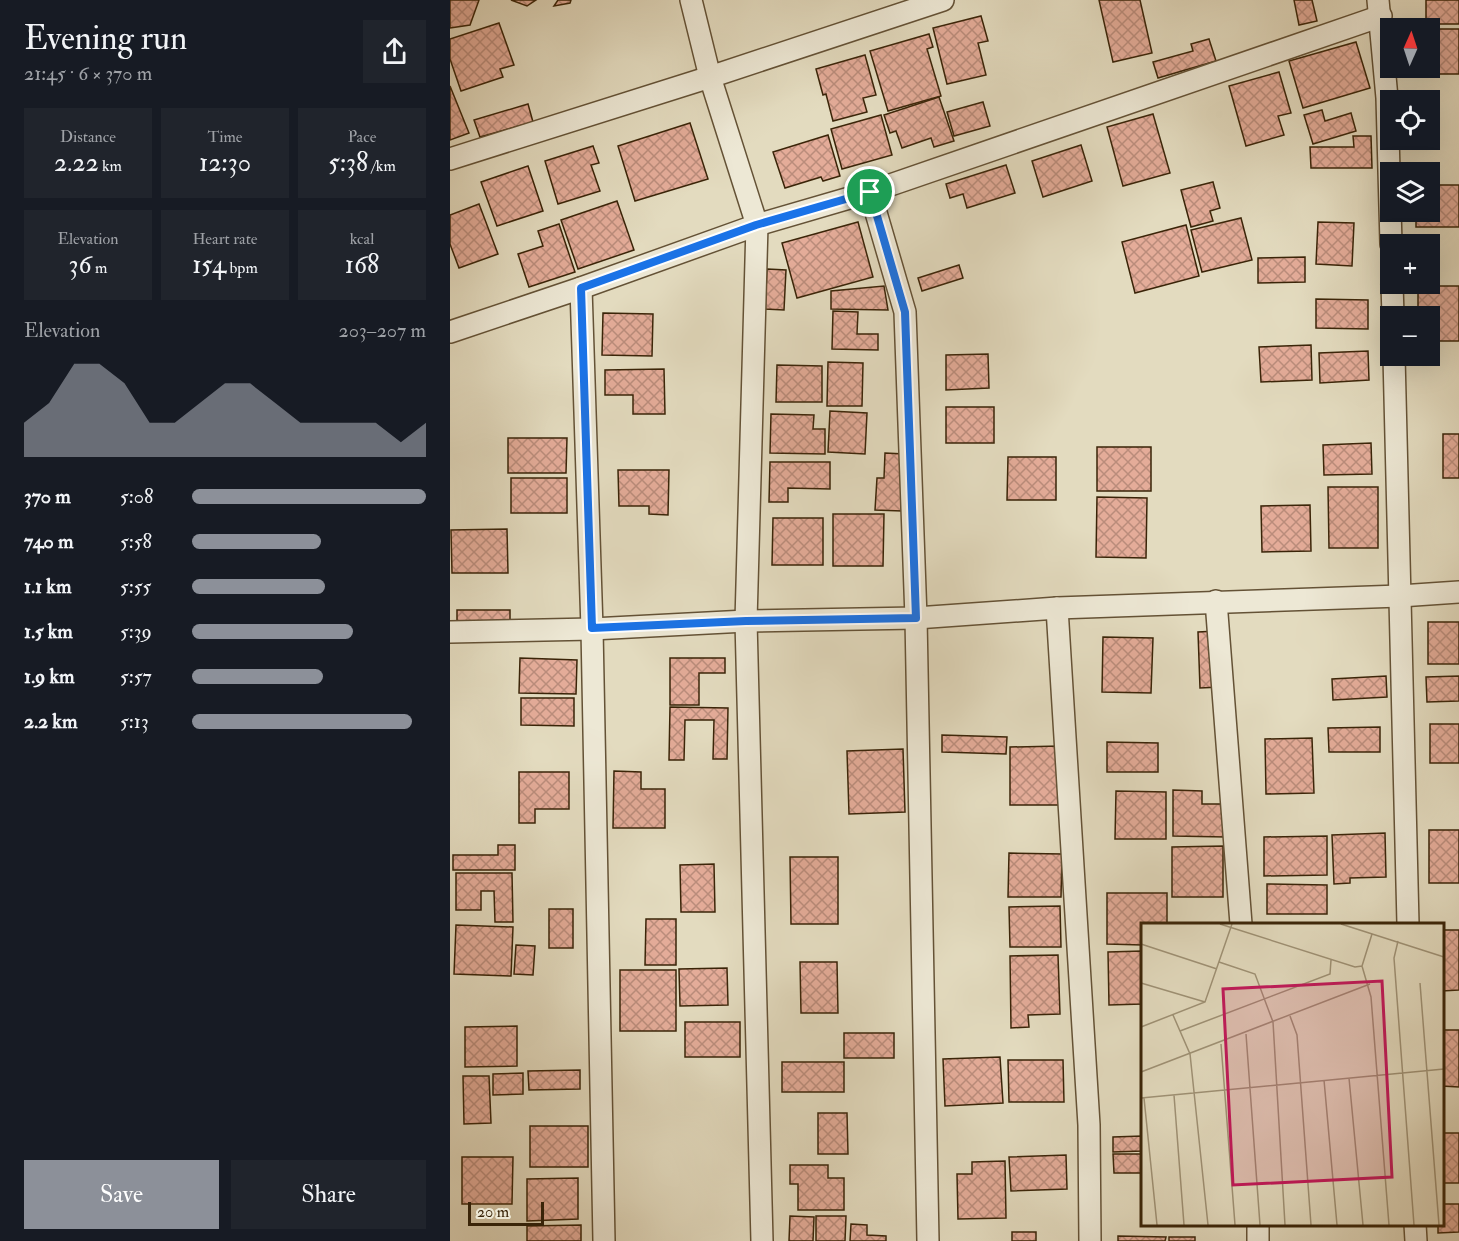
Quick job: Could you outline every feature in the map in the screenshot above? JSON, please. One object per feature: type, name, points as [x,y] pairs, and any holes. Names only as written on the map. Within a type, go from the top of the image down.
[{"type":"street","points":[[690,0],[710,77],[756,225],[746,621],[762,1241]]},
{"type":"street","points":[[450,159],[943,0]]},
{"type":"street","points":[[450,332],[756,225],[870,192],[1380,8],[1387,98],[1391,234]]},
{"type":"street","points":[[870,192],[905,312],[916,618],[928,1241]]},
{"type":"street","points":[[581,288],[592,628],[604,1241]]},
{"type":"street","points":[[1394,366],[1408,923]]},
{"type":"street","points":[[450,632],[746,621],[916,618],[1057,608],[1459,592]]},
{"type":"street","points":[[1216,601],[1241,923]]},
{"type":"street","points":[[1057,608],[1089,1125],[1090,1241]]},
{"type":"street","points":[[1415,1226],[1416,1241]]},
{"type":"building","points":[[450,0],[479,0],[470,25],[450,28]]},
{"type":"building","points":[[511,0],[536,0],[527,6]]},
{"type":"building","points":[[558,0],[571,0],[570,3],[554,6]]},
{"type":"building","points":[[1099,0],[1140,0],[1152,53],[1113,62]]},
{"type":"building","points":[[1294,0],[1312,0],[1317,21],[1299,25]]},
{"type":"building","points":[[1426,0],[1459,0],[1459,24],[1440,24],[1440,18],[1426,18]]},
{"type":"building","points":[[981,16],[988,41],[978,43],[986,75],[947,84],[933,28]]},
{"type":"building","points":[[499,23],[514,65],[500,69],[503,77],[461,91],[450,59],[450,39]]},
{"type":"building","points":[[1440,29],[1459,29],[1459,74],[1440,74]]},
{"type":"building","points":[[929,34],[933,47],[927,49],[941,96],[888,111],[870,51]]},
{"type":"building","points":[[1209,39],[1216,61],[1158,78],[1153,62],[1193,51],[1191,44]]},
{"type":"building","points":[[1356,42],[1370,88],[1303,108],[1289,61]]},
{"type":"building","points":[[865,55],[876,95],[863,98],[867,112],[833,121],[816,69]]},
{"type":"building","points":[[1279,72],[1291,113],[1278,116],[1284,135],[1246,146],[1229,86]]},
{"type":"building","points":[[450,86],[469,133],[450,140]]},
{"type":"building","points":[[939,97],[954,141],[934,147],[931,138],[902,148],[896,131],[890,133],[884,115]]},
{"type":"building","points":[[983,102],[990,126],[954,136],[947,112]]},
{"type":"building","points":[[528,104],[533,122],[480,137],[474,120]]},
{"type":"building","points":[[1322,110],[1325,121],[1351,113],[1356,131],[1313,144],[1304,115]]},
{"type":"building","points":[[1153,114],[1170,173],[1123,186],[1107,127]]},
{"type":"building","points":[[881,115],[892,155],[842,169],[831,129]]},
{"type":"building","points":[[690,123],[708,179],[635,201],[618,146]]},
{"type":"building","points":[[828,135],[840,176],[823,181],[821,177],[785,188],[773,152]]},
{"type":"building","points":[[1353,136],[1371,136],[1372,168],[1311,168],[1310,147],[1354,147]]},
{"type":"building","points":[[1081,145],[1092,181],[1043,197],[1032,161]]},
{"type":"building","points":[[593,146],[599,163],[591,165],[600,191],[558,204],[545,161]]},
{"type":"building","points":[[1006,165],[1015,193],[967,208],[963,194],[950,198],[946,184]]},
{"type":"building","points":[[528,166],[543,211],[497,226],[481,182]]},
{"type":"building","points":[[1213,182],[1220,208],[1210,211],[1213,221],[1191,227],[1181,190]]},
{"type":"building","points":[[1440,185],[1459,185],[1459,227],[1416,227],[1416,222],[1440,222]]},
{"type":"building","points":[[617,201],[634,250],[578,269],[561,220]]},
{"type":"building","points":[[479,204],[498,254],[459,268],[450,244],[450,215]]},
{"type":"building","points":[[1241,218],[1252,260],[1202,272],[1191,230]]},
{"type":"building","points":[[858,222],[873,277],[797,298],[782,243]]},
{"type":"building","points":[[1318,222],[1354,223],[1352,266],[1316,264]]},
{"type":"building","points":[[559,224],[575,272],[529,287],[518,254],[543,246],[538,231]]},
{"type":"building","points":[[1186,225],[1199,276],[1135,293],[1122,242]]},
{"type":"building","points":[[1305,257],[1305,282],[1258,283],[1258,258]]},
{"type":"building","points":[[959,265],[963,278],[922,291],[918,278]]},
{"type":"building","points":[[767,269],[786,270],[784,310],[765,309]]},
{"type":"building","points":[[884,286],[888,310],[831,309],[831,291]]},
{"type":"building","points":[[1440,286],[1459,286],[1459,341],[1440,341],[1440,306],[1418,306],[1418,294],[1440,294]]},
{"type":"building","points":[[1316,299],[1368,300],[1368,329],[1316,328]]},
{"type":"building","points":[[833,311],[858,312],[857,334],[878,334],[878,350],[832,349]]},
{"type":"building","points":[[603,313],[653,314],[652,356],[602,355]]},
{"type":"building","points":[[1311,345],[1312,380],[1261,382],[1259,347]]},
{"type":"building","points":[[1368,351],[1369,380],[1320,383],[1319,353]]},
{"type":"building","points":[[988,354],[989,388],[946,390],[946,355]]},
{"type":"building","points":[[828,362],[863,363],[862,406],[827,406]]},
{"type":"building","points":[[777,365],[822,366],[822,402],[776,402]]},
{"type":"building","points":[[664,369],[665,414],[633,414],[633,395],[605,395],[605,370]]},
{"type":"building","points":[[946,407],[994,407],[994,443],[946,443]]},
{"type":"building","points":[[830,411],[867,413],[865,454],[828,452]]},
{"type":"building","points":[[771,414],[814,415],[813,429],[825,429],[825,454],[770,453]]},
{"type":"building","points":[[1443,434],[1459,434],[1459,478],[1443,478]]},
{"type":"building","points":[[508,438],[567,438],[566,473],[508,473]]},
{"type":"building","points":[[1371,443],[1372,474],[1324,475],[1323,445]]},
{"type":"building","points":[[1097,447],[1151,447],[1151,491],[1097,491]]},
{"type":"building","points":[[885,453],[904,454],[902,511],[875,510],[877,478],[884,478]]},
{"type":"building","points":[[1008,457],[1056,457],[1056,500],[1007,500]]},
{"type":"building","points":[[770,462],[830,462],[830,489],[788,488],[788,502],[769,502]]},
{"type":"building","points":[[618,470],[669,470],[668,515],[649,514],[649,506],[619,506]]},
{"type":"building","points":[[511,478],[567,478],[567,513],[511,513]]},
{"type":"building","points":[[1328,487],[1378,487],[1378,548],[1329,548]]},
{"type":"building","points":[[1097,497],[1147,498],[1146,558],[1096,557]]},
{"type":"building","points":[[1310,505],[1311,551],[1262,552],[1261,506]]},
{"type":"building","points":[[833,514],[884,514],[883,566],[833,566]]},
{"type":"building","points":[[773,518],[823,518],[823,565],[772,565]]},
{"type":"building","points":[[507,529],[508,573],[452,573],[451,530]]},
{"type":"building","points":[[457,610],[510,610],[510,626],[457,627]]},
{"type":"building","points":[[1428,622],[1459,622],[1459,664],[1428,664]]},
{"type":"building","points":[[1217,631],[1220,687],[1200,688],[1198,632]]},
{"type":"building","points":[[1103,637],[1153,638],[1151,693],[1102,692]]},
{"type":"building","points":[[520,658],[577,660],[576,694],[519,693]]},
{"type":"building","points":[[670,658],[725,658],[725,673],[699,673],[699,705],[670,705]]},
{"type":"building","points":[[1386,676],[1387,697],[1333,700],[1332,679]]},
{"type":"building","points":[[1459,676],[1459,701],[1427,702],[1426,677]]},
{"type":"building","points":[[521,698],[574,698],[574,726],[521,725]]},
{"type":"building","points":[[670,707],[728,708],[727,759],[713,759],[714,720],[685,720],[684,760],[669,760]]},
{"type":"building","points":[[1430,724],[1459,724],[1459,763],[1430,763]]},
{"type":"building","points":[[1380,727],[1380,752],[1329,752],[1328,728]]},
{"type":"building","points":[[942,735],[1007,737],[1006,754],[942,752]]},
{"type":"building","points":[[1312,738],[1314,793],[1266,794],[1265,739]]},
{"type":"building","points":[[1107,742],[1158,743],[1158,772],[1107,772]]},
{"type":"building","points":[[1060,746],[1061,805],[1010,805],[1010,747]]},
{"type":"building","points":[[903,749],[905,812],[849,814],[847,751]]},
{"type":"building","points":[[614,771],[641,772],[641,789],[665,789],[665,828],[613,828]]},
{"type":"building","points":[[519,772],[569,772],[569,809],[535,809],[535,823],[519,823]]},
{"type":"building","points":[[1173,790],[1202,791],[1202,804],[1226,804],[1226,837],[1173,836]]},
{"type":"building","points":[[1116,791],[1166,792],[1166,839],[1115,839]]},
{"type":"building","points":[[1429,830],[1459,830],[1459,883],[1429,883]]},
{"type":"building","points":[[1385,833],[1386,877],[1350,878],[1350,883],[1334,884],[1332,835]]},
{"type":"building","points":[[1327,836],[1327,875],[1264,876],[1264,837]]},
{"type":"building","points":[[498,845],[515,845],[515,870],[453,870],[453,855],[498,855]]},
{"type":"building","points":[[1223,846],[1223,897],[1172,897],[1172,847]]},
{"type":"building","points":[[1009,853],[1062,854],[1061,897],[1008,897]]},
{"type":"building","points":[[790,857],[838,857],[838,924],[791,924]]},
{"type":"building","points":[[714,864],[715,912],[681,912],[680,865]]},
{"type":"building","points":[[456,873],[512,873],[513,922],[495,922],[494,891],[481,891],[481,910],[456,910]]},
{"type":"building","points":[[1267,884],[1327,885],[1327,914],[1267,914]]},
{"type":"building","points":[[1107,893],[1167,893],[1167,923],[1141,923],[1141,945],[1107,944]]},
{"type":"building","points":[[1060,906],[1061,947],[1010,947],[1009,907]]},
{"type":"building","points":[[549,909],[573,909],[573,948],[549,948]]},
{"type":"building","points":[[646,919],[676,919],[676,965],[645,965]]},
{"type":"building","points":[[456,925],[513,927],[511,976],[454,974]]},
{"type":"building","points":[[1444,930],[1459,930],[1459,990],[1444,991]]},
{"type":"building","points":[[516,945],[535,946],[533,975],[514,974]]},
{"type":"building","points":[[1141,951],[1141,1004],[1109,1005],[1108,952]]},
{"type":"building","points":[[1058,955],[1060,1014],[1028,1015],[1029,1027],[1011,1028],[1010,956]]},
{"type":"building","points":[[800,962],[837,962],[838,1013],[801,1013]]},
{"type":"building","points":[[727,968],[728,1005],[680,1006],[679,969]]},
{"type":"building","points":[[620,970],[676,970],[676,1031],[620,1031]]},
{"type":"building","points":[[685,1022],[740,1022],[740,1057],[685,1057]]},
{"type":"building","points":[[517,1026],[517,1066],[465,1067],[465,1027]]},
{"type":"building","points":[[1444,1030],[1459,1030],[1459,1087],[1444,1086]]},
{"type":"building","points":[[844,1033],[894,1033],[894,1058],[844,1058]]},
{"type":"building","points":[[1000,1057],[1003,1103],[945,1106],[943,1059]]},
{"type":"building","points":[[1008,1060],[1063,1060],[1064,1102],[1009,1102]]},
{"type":"building","points":[[782,1062],[844,1062],[844,1092],[782,1092]]},
{"type":"building","points":[[580,1070],[580,1089],[529,1090],[528,1071]]},
{"type":"building","points":[[523,1073],[523,1094],[493,1095],[493,1074]]},
{"type":"building","points":[[463,1076],[489,1076],[491,1123],[464,1124]]},
{"type":"building","points":[[818,1113],[847,1113],[848,1154],[818,1154]]},
{"type":"building","points":[[530,1126],[588,1126],[588,1167],[530,1167]]},
{"type":"building","points":[[1444,1133],[1459,1133],[1459,1183],[1444,1183]]},
{"type":"building","points":[[1141,1136],[1141,1151],[1113,1152],[1113,1137]]},
{"type":"building","points":[[1113,1154],[1141,1154],[1141,1173],[1114,1173]]},
{"type":"building","points":[[1066,1155],[1067,1189],[1011,1191],[1009,1157]]},
{"type":"building","points":[[462,1157],[513,1157],[512,1204],[462,1204]]},
{"type":"building","points":[[1005,1161],[1006,1218],[958,1219],[957,1174],[972,1174],[972,1162]]},
{"type":"building","points":[[790,1165],[828,1165],[828,1178],[844,1178],[844,1210],[798,1210],[798,1184],[790,1184]]},
{"type":"building","points":[[578,1178],[578,1219],[527,1221],[527,1179]]},
{"type":"building","points":[[1444,1204],[1459,1204],[1459,1232],[1438,1233],[1438,1226],[1444,1226]]},
{"type":"building","points":[[790,1216],[814,1217],[813,1241],[789,1241]]},
{"type":"building","points":[[816,1216],[846,1216],[845,1241],[816,1241]]},
{"type":"building","points":[[851,1224],[867,1225],[867,1235],[886,1236],[886,1241],[850,1241]]},
{"type":"building","points":[[581,1225],[581,1241],[527,1241],[527,1226]]},
{"type":"building","points":[[1012,1232],[1036,1232],[1036,1241],[1012,1241]]},
{"type":"building","points":[[1118,1236],[1166,1237],[1165,1241],[1118,1241]]},
{"type":"building","points":[[1169,1237],[1195,1237],[1195,1241],[1169,1241]]},
{"type":"route","points":[[870,192],[905,312],[916,618],[746,621],[592,628],[581,288],[756,225],[870,192]]}]
